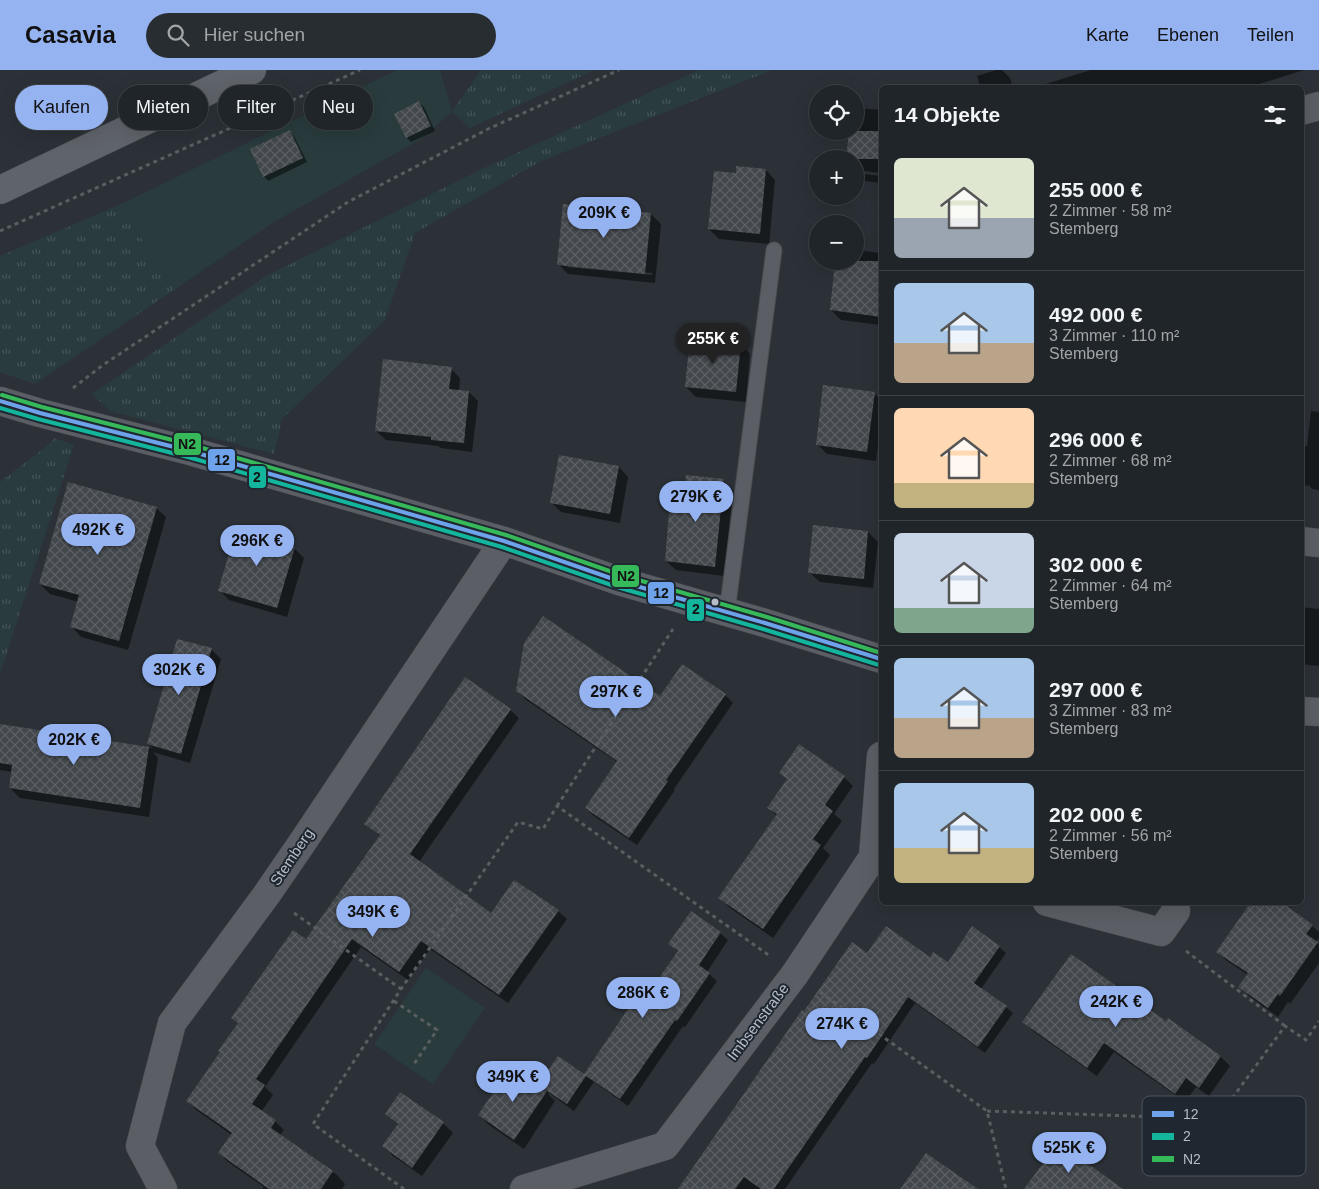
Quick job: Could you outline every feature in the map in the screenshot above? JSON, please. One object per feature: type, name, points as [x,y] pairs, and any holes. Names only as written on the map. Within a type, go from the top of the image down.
[{"type":"street","points":[[0,190],[252,70]]},
{"type":"street","points":[[1304,110],[1319,106]]},
{"type":"street","points":[[0,401],[190,451],[504,541],[619,582],[727,612],[879,658]]},
{"type":"street","name":"Stemberg","points":[[163,1189],[140,1146],[172,1023],[267,894],[504,541]]},
{"type":"street","points":[[1304,541],[1319,543]]},
{"type":"street","points":[[1304,711],[1319,712]]},
{"type":"street","name":"Imbsenstraße","points":[[524,1189],[665,1146],[795,974],[877,858],[879,807]]},
{"type":"street","points":[[1065,905],[1169,922]]},
{"type":"lane","points":[[727,612],[774,250]]},
{"type":"path","points":[[0,231],[360,70]]},
{"type":"path","points":[[40,413],[103,365],[348,202],[488,129],[619,70]]},
{"type":"path","points":[[404,1189],[313,1124],[401,989],[518,822],[542,829],[691,602]]},
{"type":"path","points":[[558,806],[987,1111],[1142,1116]]},
{"type":"path","points":[[267,894],[401,989]]},
{"type":"path","points":[[1169,922],[1285,1026],[1306,1040],[1319,1021]]},
{"type":"path","points":[[431,931],[439,935]]},
{"type":"path","points":[[394,1001],[437,1030],[414,1064]]},
{"type":"path","points":[[1234,1096],[1285,1026]]},
{"type":"path","points":[[987,1111],[1006,1189]]},
{"type":"green space","points":[[397,70],[440,70],[452,112],[421,139],[276,221],[175,289],[119,205],[273,130],[294,130],[294,120],[304,115],[304,130],[373,130],[373,85],[366,85]]},
{"type":"green space","points":[[481,70],[594,70],[470,128],[452,112]]},
{"type":"green space","points":[[699,70],[772,70],[541,161],[415,233],[385,320],[282,419],[274,454],[110,411],[92,394],[266,276],[484,168]]},
{"type":"green space","points":[[119,205],[175,289],[35,384],[0,372],[0,256]]},
{"type":"green space","points":[[55,438],[74,445],[0,674],[0,482]]},
{"type":"green space","points":[[426,968],[485,1008],[433,1084],[374,1044]]},
{"type":"building","points":[[419,101],[431,126],[406,138],[394,114]]},
{"type":"building","points":[[290,130],[303,158],[263,177],[250,149]]},
{"type":"building","points":[[864,131],[879,131],[879,159],[864,159],[864,150],[847,150],[848,140],[864,140]]},
{"type":"building","points":[[736,166],[766,169],[760,234],[708,229],[714,171],[736,173]]},
{"type":"building","points":[[563,204],[651,213],[645,274],[557,265]]},
{"type":"building","points":[[864,261],[879,261],[879,317],[830,310],[834,270],[864,270]]},
{"type":"building","points":[[690,338],[741,343],[736,392],[685,387]]},
{"type":"building","points":[[383,359],[452,367],[449,389],[469,391],[464,443],[431,440],[431,437],[375,431]]},
{"type":"building","points":[[823,385],[875,392],[867,452],[816,445]]},
{"type":"building","points":[[559,455],[619,466],[610,514],[550,503]]},
{"type":"building","points":[[686,475],[724,479],[715,567],[665,561],[669,512],[681,513]]},
{"type":"building","points":[[68,482],[157,507],[119,641],[70,627],[79,595],[39,584]]},
{"type":"building","points":[[813,525],[868,531],[864,579],[808,573]]},
{"type":"building","points":[[276,528],[285,544],[295,547],[277,608],[218,591],[236,530],[259,536]]},
{"type":"building","points":[[543,616],[660,696],[682,664],[726,694],[666,780],[668,781],[629,838],[585,808],[617,761],[516,691],[524,643]]},
{"type":"building","points":[[177,639],[212,648],[181,754],[147,744]]},
{"type":"building","points":[[465,677],[511,709],[410,854],[491,913],[514,880],[559,910],[499,995],[421,941],[399,972],[352,939],[256,1079],[265,1085],[252,1104],[276,1120],[271,1128],[333,1171],[321,1189],[269,1189],[218,1153],[232,1133],[186,1101],[238,1023],[231,1018],[293,930],[306,939],[380,835],[364,824]]},
{"type":"building","points":[[0,724],[149,747],[140,808],[9,788],[12,765],[0,763]]},
{"type":"building","points":[[799,744],[845,776],[825,805],[833,811],[813,839],[821,845],[763,929],[718,898],[777,814],[767,808],[787,779],[779,773]]},
{"type":"building","points":[[1249,905],[1285,905],[1313,925],[1306,934],[1318,942],[1280,996],[1278,994],[1268,1008],[1238,987],[1248,973],[1216,952]]},
{"type":"building","points":[[691,911],[721,932],[699,965],[710,973],[620,1099],[586,1076],[567,1104],[538,1085],[558,1056],[584,1074],[638,994],[644,999],[678,951],[668,944]]},
{"type":"building","points":[[886,926],[930,957],[933,952],[948,962],[972,926],[1000,946],[974,983],[1007,1006],[978,1047],[908,997],[774,1189],[761,1189],[744,1177],[735,1189],[678,1189],[802,1010],[804,1011],[852,942],[867,953]]},
{"type":"building","points":[[1071,954],[1166,1021],[1168,1018],[1221,1056],[1199,1088],[1186,1078],[1175,1094],[1104,1043],[1087,1068],[1022,1022]]},
{"type":"building","points":[[511,1066],[547,1091],[514,1140],[478,1115]]},
{"type":"building","points":[[400,1092],[444,1122],[412,1168],[382,1146],[398,1124],[385,1114]]},
{"type":"building","points":[[1058,1143],[1076,1155],[1123,1189],[1024,1189]]},
{"type":"building","points":[[926,1153],[978,1189],[900,1189]]},
{"type":"transit line","name":"N2","points":[[2,395],[192,445],[506,535],[621,575],[767,617],[879,652]]},
{"type":"transit line","name":"12","points":[[0,401],[190,451],[504,541],[619,581],[879,658]]},
{"type":"transit line","name":"2","points":[[0,408],[188,457],[502,547],[617,587],[879,665]]}]
